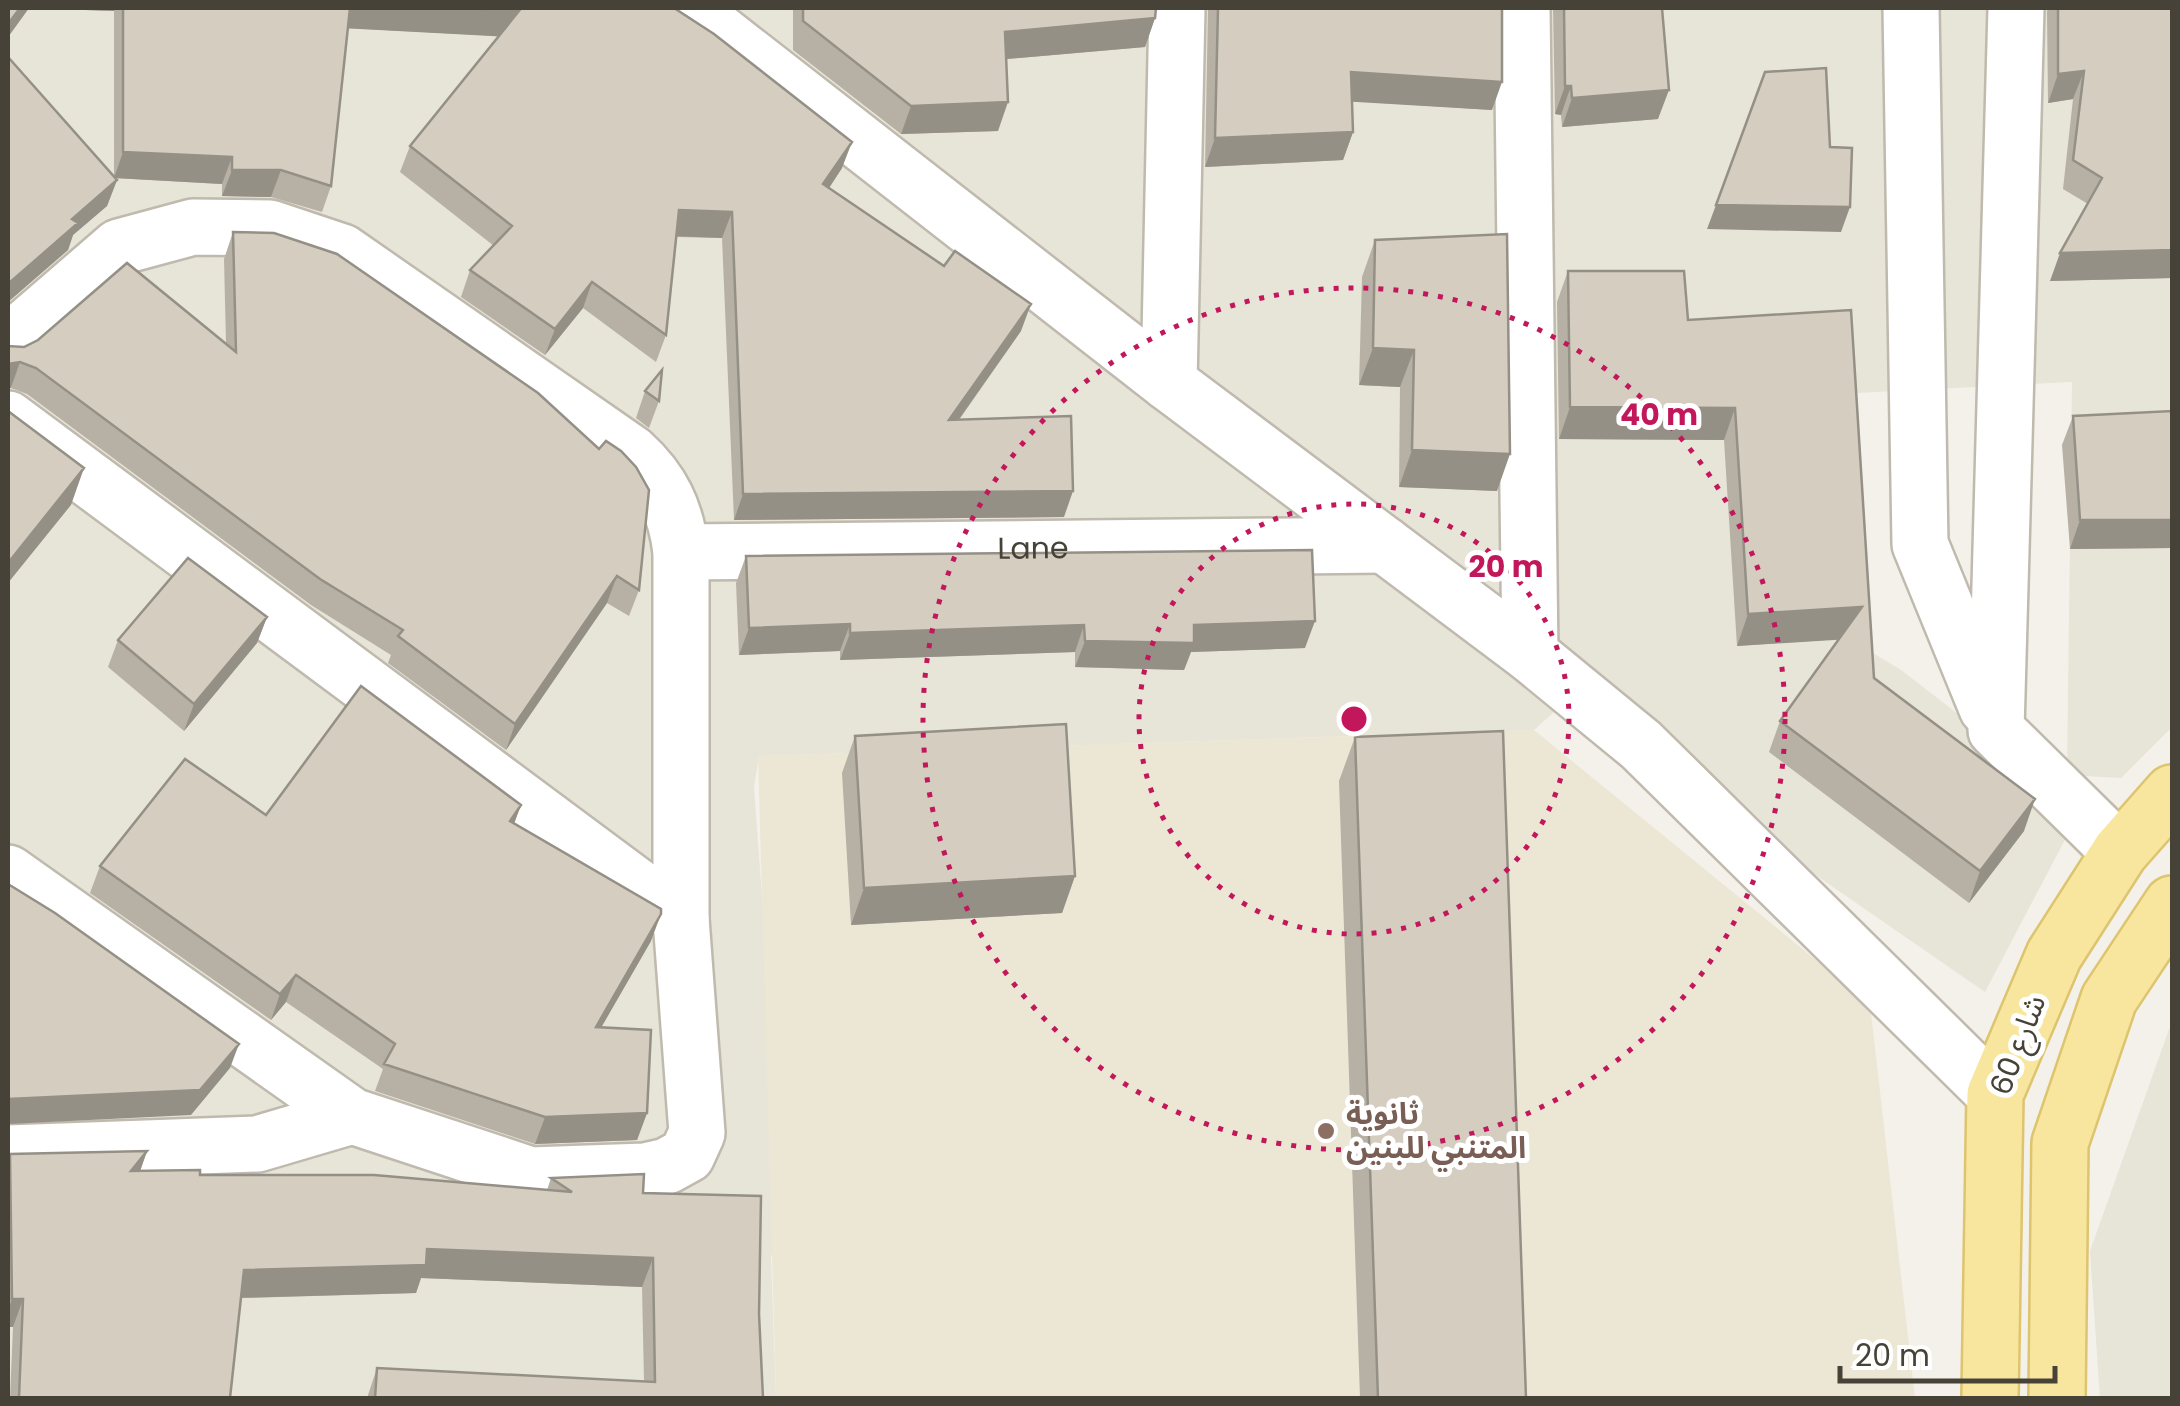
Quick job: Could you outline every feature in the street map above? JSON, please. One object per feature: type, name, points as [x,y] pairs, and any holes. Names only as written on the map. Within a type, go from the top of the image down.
[{"type":"main road","name":"شارع 60","points":[[1990,1398],[1995,1094],[2054,955],[2120,852],[2172,793]]},
{"type":"main road","points":[[2057,1398],[2060,1143],[2109,998],[2172,904]]},
{"type":"street","points":[[688,8],[1169,383],[1530,654],[1641,744],[1995,1094]]},
{"type":"street","points":[[1169,383],[1177,8]]},
{"type":"street","points":[[1522,8],[1530,654]]},
{"type":"street","points":[[1911,8],[1920,544],[1996,730],[2120,852]]},
{"type":"street","points":[[1996,730],[2016,8]]},
{"type":"street","points":[[8,343],[119,247],[156,235],[212,226],[270,228],[342,252],[652,472],[678,523],[681,552],[681,919],[697,1133],[687,1155],[667,1166],[645,1171],[530,1176],[352,1116],[8,873]]},
{"type":"street","points":[[8,418],[681,919]]},
{"type":"street","name":"Lane","points":[[681,552],[1385,545]]},
{"type":"street","points":[[8,1154],[257,1144],[352,1116]]},
{"type":"shaded area","points":[[8,8],[2172,8],[2172,727],[2121,778],[2067,775],[2072,382],[1856,393],[1873,653],[1901,670],[2081,809],[1985,992],[1565,702],[1534,730],[759,756],[754,787],[785,1212],[771,1257],[776,1398],[8,1398]]},
{"type":"shaded area","name":"ثانوية المتنبي للبنين","points":[[1534,730],[1870,1004],[1915,1398],[776,1398],[758,756]]},
{"type":"shaded area","points":[[2172,1021],[2172,1398],[2100,1398],[2090,1251]]},
{"type":"building","points":[[8,8],[20,8],[8,24]]},
{"type":"building","points":[[123,8],[350,8],[331,186],[281,170],[232,170],[232,157],[123,152]]},
{"type":"building","points":[[458,8],[674,8],[714,34],[852,142],[823,184],[944,266],[955,251],[1031,304],[949,420],[1071,416],[1073,491],[743,494],[732,212],[679,210],[666,335],[592,282],[555,329],[470,270],[512,226],[410,146],[519,11]]},
{"type":"building","points":[[803,8],[1156,8],[1155,18],[1005,32],[1008,102],[911,106],[803,21]]},
{"type":"building","points":[[1218,8],[1502,8],[1502,82],[1351,72],[1353,132],[1215,138]]},
{"type":"building","points":[[1564,8],[1662,8],[1669,90],[1572,98],[1571,86],[1565,86]]},
{"type":"building","points":[[2058,8],[2172,8],[2172,250],[2060,253],[2102,178],[2073,160],[2084,71],[2058,74]]},
{"type":"building","points":[[8,57],[117,180],[72,219],[78,223],[8,284]]},
{"type":"building","points":[[1826,68],[1830,147],[1852,148],[1850,207],[1716,205],[1765,72]]},
{"type":"building","points":[[233,232],[274,233],[337,254],[538,393],[599,449],[606,441],[636,467],[649,490],[639,590],[617,576],[515,724],[398,636],[403,630],[320,579],[36,368],[20,362],[8,364],[8,346],[24,347],[38,340],[127,263],[236,352]]},
{"type":"building","points":[[1507,234],[1510,454],[1412,450],[1414,350],[1373,348],[1375,240]]},
{"type":"building","points":[[1568,271],[1684,271],[1688,320],[1851,310],[1874,678],[2035,799],[1980,871],[1780,721],[1862,607],[1748,614],[1735,408],[1570,407]]},
{"type":"building","points":[[662,370],[659,401],[645,391]]},
{"type":"building","points":[[8,411],[84,468],[8,563]]},
{"type":"building","points":[[2172,411],[2172,520],[2080,520],[2073,416]]},
{"type":"building","points":[[1312,550],[1315,621],[1194,625],[1194,643],[1085,641],[1084,625],[850,633],[850,624],[749,628],[746,556]]},
{"type":"building","points":[[188,558],[267,617],[194,704],[118,640]]},
{"type":"building","points":[[361,686],[521,805],[510,821],[661,909],[596,1027],[651,1030],[647,1113],[545,1117],[384,1064],[395,1044],[296,975],[280,994],[100,866],[185,759],[266,815]]},
{"type":"building","points":[[1066,724],[1075,876],[864,888],[855,736]]},
{"type":"building","points":[[1503,731],[1526,1398],[1378,1398],[1355,737]]},
{"type":"building","points":[[8,884],[239,1044],[200,1090],[8,1099]]},
{"type":"building","points":[[147,1151],[131,1171],[374,1175],[572,1192],[551,1178],[644,1174],[643,1193],[761,1196],[759,1314],[763,1398],[375,1398],[377,1368],[655,1382],[653,1258],[427,1249],[426,1265],[244,1270],[230,1398],[19,1398],[23,1299],[12,1299],[10,1154]]},
{"type":"place","name":"ثانوية المتنبي للبنين","points":[[1326,1131]]}]
